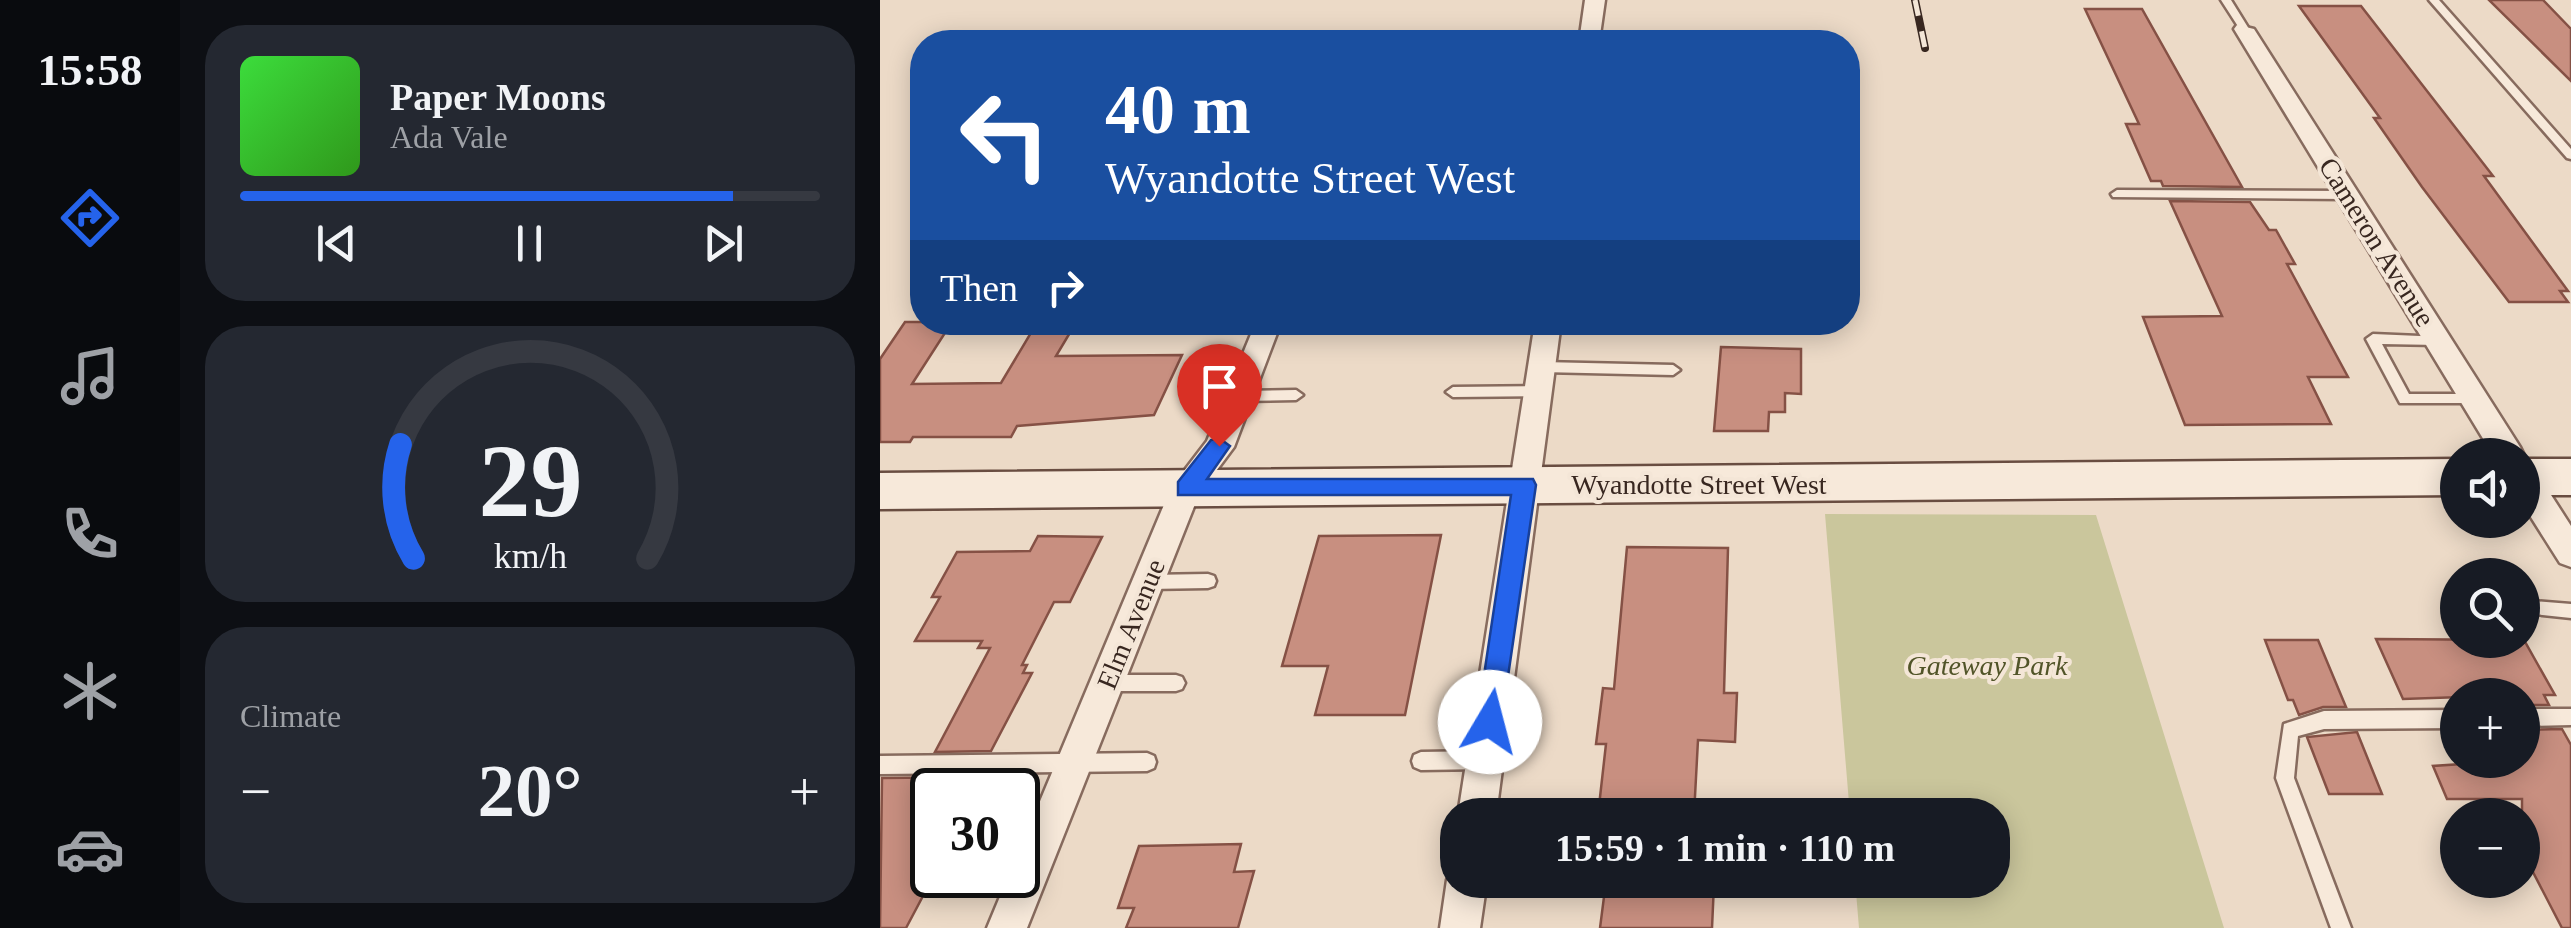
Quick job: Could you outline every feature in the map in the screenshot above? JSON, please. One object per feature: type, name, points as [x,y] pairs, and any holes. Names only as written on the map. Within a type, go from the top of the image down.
[{"type":"main road","points":[[2540,477],[2571,476]]},
{"type":"main road","name":"Wyandotte Street West","points":[[880,491],[2440,478]]},
{"type":"street","points":[[1591,30],[1595,0]]},
{"type":"street","name":"Cameron Avenue","points":[[2244,29],[2498,438]]},
{"type":"street","name":"Elm Avenue","points":[[1007,928],[1186,488],[1219,446],[1263,335]]},
{"type":"street","points":[[1479,798],[1546,335]]},
{"type":"street","points":[[2540,504],[2571,553]]},
{"type":"street","points":[[1460,928],[1464,898]]},
{"type":"lane","points":[[2226,0],[2244,29]]},
{"type":"lane","points":[[2434,0],[2571,156]]},
{"type":"lane","points":[[2118,194],[2347,195]]},
{"type":"lane","points":[[2438,340],[2373,340],[2405,399],[2474,399]]},
{"type":"lane","points":[[1453,392],[1540,379],[1674,370]]},
{"type":"lane","points":[[1239,396],[1296,394]]},
{"type":"lane","points":[[1148,582],[1208,581]]},
{"type":"lane","points":[[2540,608],[2571,610]]},
{"type":"lane","points":[[1106,683],[1176,683]]},
{"type":"lane","points":[[2540,718],[2571,717]]},
{"type":"lane","points":[[2341,928],[2286,778],[2290,730],[2324,720],[2440,718]]},
{"type":"lane","points":[[1421,760],[1485,760]]},
{"type":"lane","points":[[880,765],[1147,762]]},
{"type":"green space","name":"Gateway Park","points":[[1825,514],[2096,515],[2224,928],[1859,928],[1856,898],[2010,898],[2010,798],[1849,798]]},
{"type":"building","points":[[2489,0],[2543,0],[2571,29],[2571,81]]},
{"type":"building","points":[[2299,6],[2361,6],[2493,176],[2484,176],[2568,291],[2560,291],[2568,302],[2509,302],[2422,187],[2374,118],[2380,118]]},
{"type":"building","points":[[2085,9],[2142,9],[2242,187],[2163,186],[2161,181],[2151,181],[2126,124],[2139,124]]},
{"type":"building","points":[[2170,201],[2250,202],[2269,230],[2276,230],[2295,264],[2287,264],[2348,377],[2308,377],[2331,424],[2185,425],[2143,317],[2222,316]]},
{"type":"building","points":[[905,322],[910,322],[910,335],[944,335],[912,384],[1001,383],[1030,335],[1069,335],[1056,356],[1182,355],[1154,415],[1017,426],[1011,437],[913,437],[910,442],[880,442],[880,359]]},
{"type":"building","points":[[1721,347],[1801,349],[1801,394],[1785,393],[1785,412],[1769,412],[1768,431],[1714,431]]},
{"type":"building","points":[[1441,535],[1405,715],[1315,715],[1328,666],[1282,666],[1319,536]]},
{"type":"building","points":[[1038,536],[1102,537],[1070,602],[1054,602],[1022,665],[1027,665],[1023,673],[1032,673],[991,751],[935,752],[990,648],[978,648],[982,641],[915,641],[940,597],[932,597],[957,552],[1030,551]]},
{"type":"building","points":[[1627,547],[1728,548],[1724,693],[1737,693],[1735,742],[1698,740],[1695,798],[1600,798],[1606,744],[1596,744],[1603,688],[1614,689]]},
{"type":"building","points":[[2376,639],[2440,639],[2440,658],[2534,658],[2555,695],[2544,695],[2549,705],[2540,705],[2540,678],[2440,678],[2440,698],[2403,699]]},
{"type":"building","points":[[2265,640],[2318,640],[2346,707],[2323,707],[2299,715],[2293,700],[2288,700]]},
{"type":"building","points":[[2562,729],[2571,745],[2571,928],[2562,928],[2540,886],[2540,798],[2447,798],[2433,766],[2440,766],[2440,778],[2540,778],[2540,730]]},
{"type":"building","points":[[2357,732],[2382,794],[2329,794],[2307,737]]},
{"type":"building","points":[[882,778],[910,778],[910,898],[922,898],[906,928],[880,928]]},
{"type":"building","points":[[1241,844],[1234,872],[1254,871],[1238,928],[1126,928],[1134,908],[1118,908],[1139,846]]},
{"type":"building","points":[[1604,898],[1713,898],[1712,928],[1600,928]]},
{"type":"railway","points":[[1915,0],[1925,48]]},
{"type":"route","points":[[1219,446],[1186,488],[1524,485],[1490,722]]}]
